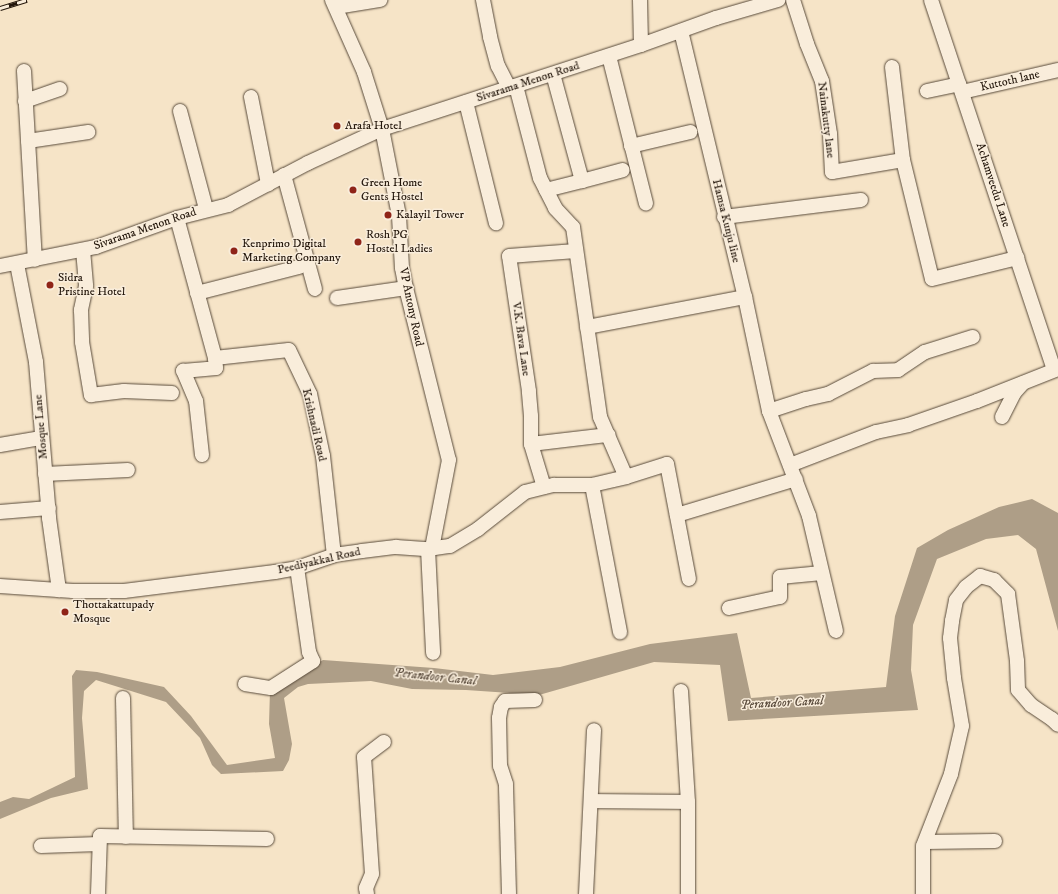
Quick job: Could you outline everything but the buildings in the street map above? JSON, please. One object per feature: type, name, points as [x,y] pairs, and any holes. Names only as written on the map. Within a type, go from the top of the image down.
[{"type":"street","points":[[334,4],[380,0]]},
{"type":"street","points":[[483,0],[490,37],[498,66],[512,87],[540,178],[555,208],[573,227],[600,417],[626,477]]},
{"type":"street","points":[[640,0],[641,45]]},
{"type":"street","name":"Sivarama Menon Road","points":[[0,266],[17,264],[96,247],[177,218],[206,209],[228,205],[284,175],[382,129],[609,56],[681,32],[716,18],[778,0]]},
{"type":"street","name":"Nainakutty lane","points":[[793,0],[807,44],[822,81],[830,134],[832,172],[903,160]]},
{"type":"street","name":"Achamveedu Lane","points":[[931,0],[1056,370]]},
{"type":"street","name":"VP Antony Road","points":[[334,4],[364,72],[382,129],[399,216],[402,268],[406,288],[449,460],[430,548],[433,653]]},
{"type":"street","name":"Hamsa Kunju line","points":[[681,32],[724,217],[745,297],[770,411],[809,516],[836,631]]},
{"type":"street","points":[[609,56],[646,203]]},
{"type":"street","points":[[892,68],[903,160],[932,279],[1017,258]]},
{"type":"street","name":"Kuttoth lane","points":[[927,91],[960,88],[1058,70]]},
{"type":"street","points":[[24,71],[36,260]]},
{"type":"street","points":[[553,74],[582,181]]},
{"type":"street","points":[[25,101],[60,89]]},
{"type":"street","points":[[250,96],[268,184]]},
{"type":"street","points":[[466,102],[496,223]]},
{"type":"street","points":[[180,111],[206,209]]},
{"type":"street","points":[[28,141],[88,132]]},
{"type":"street","points":[[631,146],[690,132]]},
{"type":"street","points":[[546,190],[623,170]]},
{"type":"street","points":[[284,175],[315,289]]},
{"type":"street","points":[[724,217],[860,200]]},
{"type":"street","points":[[177,218],[215,358],[216,368],[183,371],[196,401],[202,455]]},
{"type":"street","points":[[83,250],[86,286],[81,310],[82,342],[91,395],[124,391],[172,393]]},
{"type":"street","name":"V.K. Bava Lane","points":[[544,487],[531,444],[529,392],[509,256],[576,251]]},
{"type":"street","name":"Mosque Lane","points":[[17,264],[36,362],[41,438],[50,508],[49,518],[59,590]]},
{"type":"street","points":[[197,293],[299,267]]},
{"type":"street","points":[[337,298],[406,288]]},
{"type":"street","points":[[587,327],[745,297]]},
{"type":"street","points":[[770,411],[806,399],[828,394],[873,371],[898,370],[925,352],[973,337]]},
{"type":"street","name":"Krishnadi Road","points":[[215,358],[289,350],[310,394],[323,456],[334,555]]},
{"type":"street","points":[[790,465],[876,432],[908,425],[977,401],[1056,370]]},
{"type":"street","points":[[1002,417],[1014,393],[1024,382]]},
{"type":"street","points":[[531,444],[608,435]]},
{"type":"street","points":[[0,445],[41,438]]},
{"type":"street","name":"Peediyakkal Road","points":[[0,586],[59,590],[124,591],[297,568],[334,555],[396,547],[430,548],[450,546],[478,529],[525,492],[554,485],[592,484],[626,477],[667,464],[676,515]]},
{"type":"street","points":[[45,474],[128,470]]},
{"type":"street","points":[[690,579],[676,515],[796,479]]},
{"type":"street","points":[[592,484],[620,632]]},
{"type":"street","points":[[0,512],[50,508]]},
{"type":"street","points":[[245,684],[271,688],[312,661],[308,644],[297,568]]},
{"type":"street","points":[[729,608],[780,597],[780,578],[822,573]]},
{"type":"street","points":[[923,894],[924,844],[951,774],[962,726],[954,678],[950,638],[956,600],[966,586],[980,576],[994,580],[1008,594],[1017,661],[1018,690],[1031,705],[1052,719],[1058,726]]},
{"type":"street","points":[[681,691],[688,802],[688,894]]},
{"type":"street","points":[[123,698],[126,837]]},
{"type":"street","points":[[509,894],[506,784],[500,766],[499,718],[501,708],[505,701],[535,700]]},
{"type":"street","points":[[586,894],[592,801],[594,730]]},
{"type":"street","points":[[367,894],[366,888],[372,874],[364,757],[384,742]]},
{"type":"street","points":[[592,801],[688,802]]},
{"type":"street","points":[[98,894],[100,836],[266,839]]},
{"type":"street","points":[[924,844],[995,841]]},
{"type":"street","points":[[41,846],[99,844]]},
{"type":"water","name":"Perandoor Canal","points":[[1032,499],[1058,513],[1058,631],[1036,549],[1018,535],[986,539],[937,559],[913,625],[911,670],[918,710],[728,721],[720,665],[654,662],[539,695],[466,690],[412,689],[371,681],[308,684],[298,687],[284,698],[292,744],[289,760],[283,771],[221,774],[212,765],[200,738],[166,702],[96,680],[84,691],[82,718],[88,789],[51,798],[0,819],[0,802],[13,797],[29,799],[75,777],[72,676],[76,670],[97,672],[164,687],[191,716],[227,765],[275,758],[269,724],[270,690],[323,660],[434,668],[493,675],[560,667],[650,644],[737,633],[751,698],[886,687],[895,616],[917,548],[948,530],[999,507]]},
{"type":"railway","points":[[0,8],[27,0]]},
{"type":"place","name":"Arafa Hotel","points":[[337,126]]},
{"type":"place","name":"Green Home Gents Hostel","points":[[353,190]]},
{"type":"place","name":"Kalayil Tower","points":[[388,215]]},
{"type":"place","name":"Rosh PG Hostel Ladies","points":[[358,242]]},
{"type":"place","name":"Kenprimo Digital Marketing Company","points":[[234,251]]},
{"type":"place","name":"Sidra Pristine Hotel","points":[[50,285]]},
{"type":"place","name":"Thottakattupady Mosque","points":[[65,612]]}]
